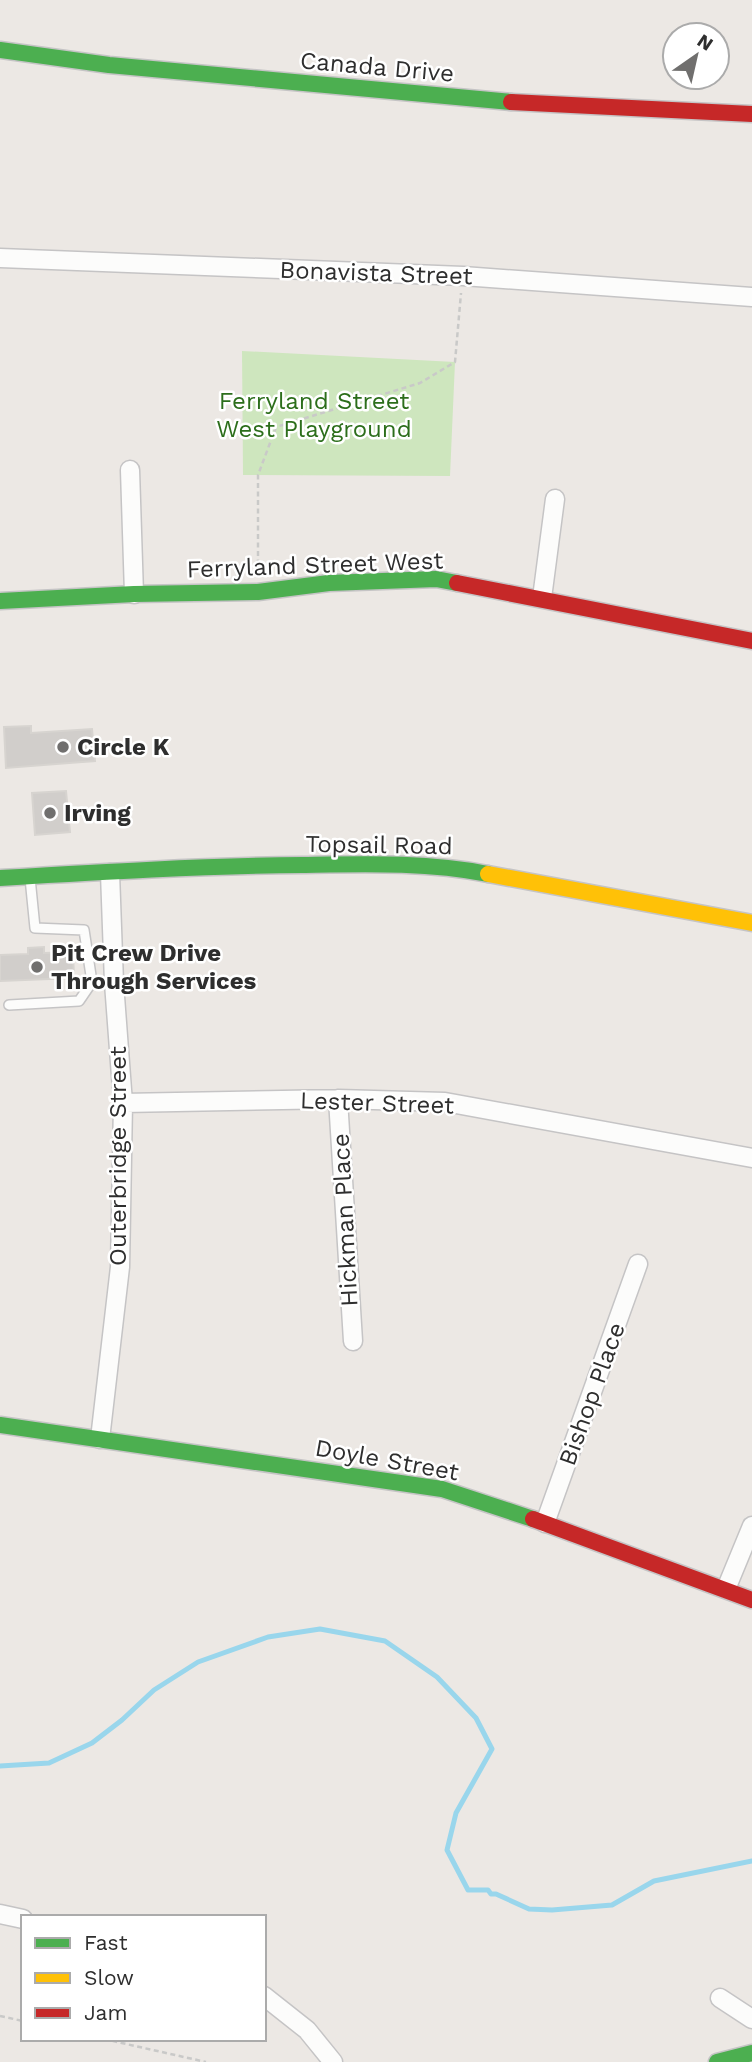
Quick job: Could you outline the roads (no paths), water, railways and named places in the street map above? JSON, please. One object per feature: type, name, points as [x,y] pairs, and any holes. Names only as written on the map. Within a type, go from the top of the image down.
[{"type":"street","name":"Canada Drive","points":[[0,50],[109,65],[529,104],[752,114]]},
{"type":"street","name":"Bonavista Street","points":[[0,258],[463,276],[752,297]]},
{"type":"street","points":[[130,470],[134,594]]},
{"type":"street","points":[[542,598],[555,499]]},
{"type":"street","name":"Ferryland Street West","points":[[0,601],[134,594],[258,592],[329,583],[436,579],[752,641]]},
{"type":"street","name":"Topsail Road","points":[[0,878],[216,866],[451,866],[752,923]]},
{"type":"street","name":"Outerbridge Street","points":[[100,1439],[120,1267],[123,1103],[114,983],[110,873]]},
{"type":"street","name":"Lester Street","points":[[123,1103],[338,1099],[445,1102],[752,1158]]},
{"type":"street","name":"Hickman Place","points":[[338,1099],[353,1342]]},
{"type":"street","name":"Bishop Place","points":[[545,1523],[638,1265]]},
{"type":"street","name":"Doyle Street","points":[[0,1425],[442,1489],[545,1523],[752,1600]]},
{"type":"street","points":[[726,1589],[752,1526]]},
{"type":"street","points":[[0,1914],[21,1919]]},
{"type":"street","points":[[266,1998],[307,2030],[333,2062]]},
{"type":"street","points":[[720,1998],[752,2019]]},
{"type":"street","points":[[717,2062],[752,2053]]},
{"type":"lane","points":[[9,1005],[79,1001],[92,982],[84,930],[34,928],[30,876]]},
{"type":"lane","points":[[92,982],[114,983]]},
{"type":"waterway","points":[[0,1766],[49,1763],[92,1743],[154,1690],[198,1662],[268,1637],[320,1629],[385,1641],[437,1677],[476,1718],[492,1749],[456,1813],[447,1850],[468,1890],[488,1890],[491,1894],[529,1909],[552,1910],[612,1905],[654,1881],[752,1861]]},
{"type":"place","name":"Circle K","points":[[63,747]]},
{"type":"place","name":"Irving","points":[[50,813]]},
{"type":"place","name":"Pit Crew Drive Through Services","points":[[37,967]]},
{"type":"park label","name":"Ferryland Street West Playground","points":[[314,415]]}]
